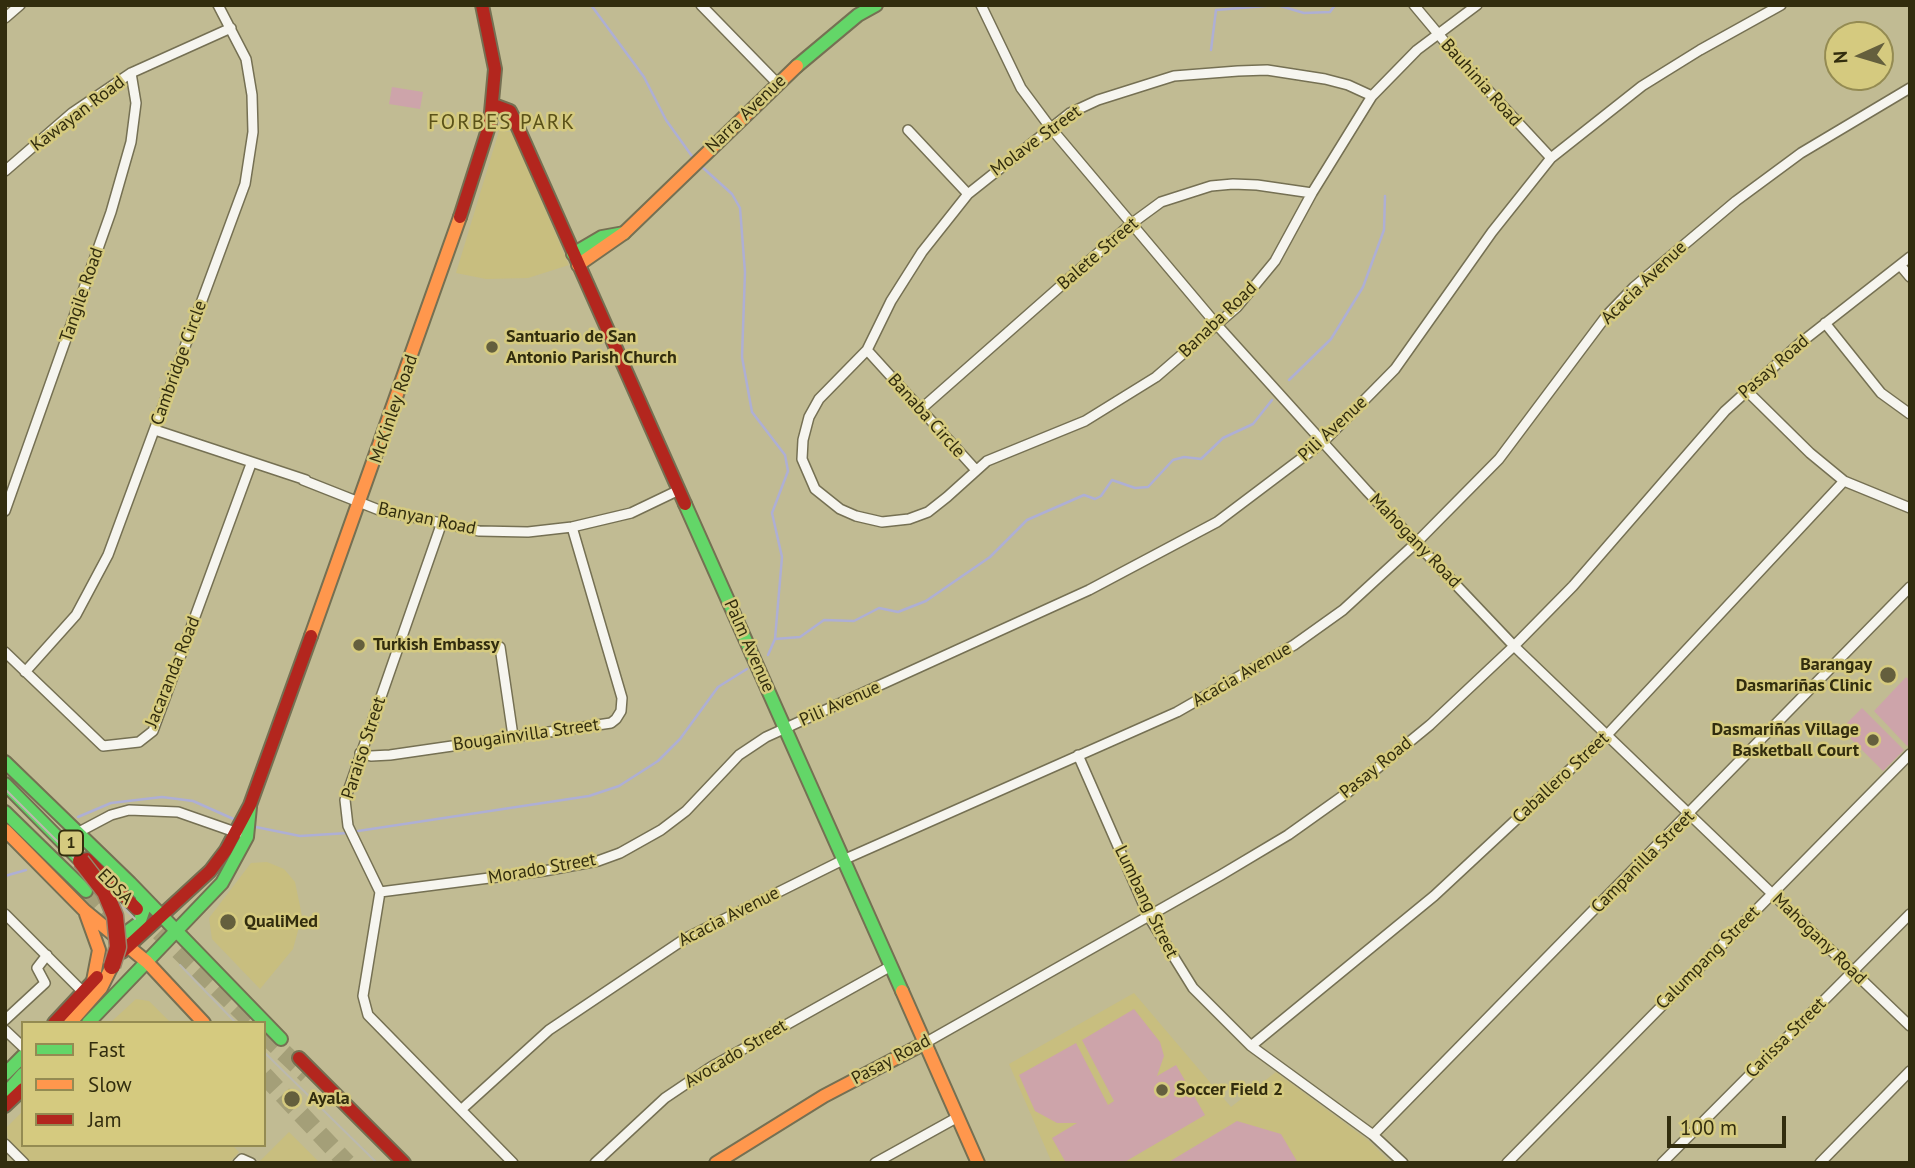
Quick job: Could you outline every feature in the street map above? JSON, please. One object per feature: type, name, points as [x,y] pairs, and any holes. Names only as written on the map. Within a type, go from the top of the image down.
[{"type":"main road","name":"McKinley Road","points":[[90,1021],[222,883],[241,835],[442,274],[489,123],[494,105],[495,69],[482,5]]},
{"type":"main road","name":"Narra Avenue","points":[[575,260],[624,233],[777,83],[839,29],[876,5]]},
{"type":"main road","name":"Palm Avenue","points":[[494,105],[510,111],[978,1163]]},
{"type":"main road","points":[[489,123],[499,119],[518,131]]},
{"type":"main road","name":"1","points":[[5,762],[77,833],[139,902],[161,916],[177,931],[264,1021]]},
{"type":"main road","name":"EDSA","points":[[5,776],[139,902]]},
{"type":"main road","points":[[5,784],[95,878],[108,898],[115,916],[118,947],[112,966],[101,988],[72,1021]]},
{"type":"main road","name":"EDSA","points":[[5,813],[86,891]]},
{"type":"main road","name":"1","points":[[5,831],[85,911],[147,962],[202,1021]]},
{"type":"main road","name":"McKinley Road","points":[[56,1021],[128,946],[210,871],[241,835]]},
{"type":"main road","points":[[112,933],[127,932],[139,923],[144,909],[139,902]]},
{"type":"main road","points":[[85,911],[99,946],[88,987]]},
{"type":"main road","name":"1","points":[[266,1023],[281,1039]]},
{"type":"main road","name":"Pasay Road","points":[[718,1163],[824,1096],[925,1043]]},
{"type":"main road","points":[[299,1058],[404,1163]]},
{"type":"main road","points":[[5,1106],[21,1062]]},
{"type":"main road","points":[[354,1113],[391,1163]]},
{"type":"street","points":[[5,18],[20,5]]},
{"type":"street","name":"Cambridge Circle","points":[[25,672],[87,599],[108,555],[245,184],[250,159],[252,95],[246,59],[232,27],[218,5]]},
{"type":"street","points":[[701,5],[777,83]]},
{"type":"street","name":"Mahogany Road","points":[[981,5],[1021,88],[1050,127],[1217,325],[1323,442],[1514,646],[1910,1026]]},
{"type":"street","name":"Bauhinia Road","points":[[1414,5],[1437,34],[1551,158]]},
{"type":"street","name":"Banaba Road","points":[[975,470],[986,461],[1042,440],[1116,402],[1156,377],[1237,307],[1275,261],[1372,96],[1399,67],[1437,34],[1478,5]]},
{"type":"street","name":"Pili Avenue","points":[[786,728],[1101,584],[1217,522],[1323,442],[1395,369],[1492,232],[1551,158],[1643,86],[1700,50],[1781,5]]},
{"type":"street","name":"Kawayan Road","points":[[5,172],[72,113],[131,73],[232,27]]},
{"type":"street","name":"Molave Street","points":[[867,350],[891,301],[915,262],[968,194],[1070,113],[1098,100],[1174,76],[1267,70],[1325,79],[1348,85],[1372,96]]},
{"type":"street","name":"Tangile Road","points":[[5,511],[115,200],[131,142],[136,103],[131,73]]},
{"type":"street","name":"Acacia Avenue","points":[[462,1109],[550,1030],[636,969],[686,938],[843,860],[1177,712],[1294,645],[1343,610],[1417,542],[1499,459],[1607,315],[1634,288],[1736,201],[1801,153],[1910,88]]},
{"type":"street","points":[[908,130],[968,194]]},
{"type":"street","name":"Balete Street","points":[[921,410],[1131,224],[1161,202],[1211,186],[1257,185],[1312,194]]},
{"type":"street","name":"Pasay Road","points":[[925,1043],[1289,835],[1347,793],[1430,725],[1514,646],[1573,586],[1691,447],[1746,390],[1825,323],[1910,257]]},
{"type":"street","points":[[1900,265],[1910,277]]},
{"type":"street","points":[[1825,323],[1881,393],[1910,414]]},
{"type":"street","name":"Banaba Circle","points":[[867,350],[921,410],[975,470],[928,512],[897,521],[856,516],[840,509],[816,489],[802,459],[803,440],[809,417],[831,383],[867,350]]},
{"type":"street","points":[[1746,390],[1844,481],[1910,508]]},
{"type":"street","name":"Banyan Road","points":[[155,430],[251,464],[314,481],[361,503],[441,525],[479,531],[528,532],[572,527],[631,513],[679,490]]},
{"type":"street","name":"Jacaranda Road","points":[[25,672],[103,746],[139,742],[153,731],[251,464]]},
{"type":"street","name":"Caballero Street","points":[[1251,1046],[1434,897],[1606,736],[1844,481]]},
{"type":"street","name":"Paraiso Street","points":[[380,892],[354,841],[346,817],[347,792],[441,525]]},
{"type":"street","name":"Bougainvilla Street","points":[[360,753],[371,756],[390,755],[611,723],[621,711],[622,698],[572,527]]},
{"type":"street","name":"Campanilla Street","points":[[1373,1135],[1910,587]]},
{"type":"street","points":[[500,647],[513,736]]},
{"type":"street","points":[[5,652],[25,672]]},
{"type":"street","name":"Morado Street","points":[[380,892],[544,871],[598,861],[620,853],[661,830],[686,811],[746,749],[786,728]]},
{"type":"street","name":"Calumpang Street","points":[[1507,1163],[1910,754]]},
{"type":"street","name":"Lumbang Street","points":[[1078,755],[1149,917],[1194,988],[1251,1046],[1373,1135],[1403,1163]]},
{"type":"street","points":[[77,833],[111,815],[129,810],[178,812],[241,835]]},
{"type":"street","points":[[380,892],[363,996],[364,1009],[513,1163]]},
{"type":"street","points":[[5,914],[47,955],[88,987]]},
{"type":"street","name":"Carissa Street","points":[[1662,1163],[1910,914]]},
{"type":"street","points":[[5,1020],[45,984],[37,968],[47,955]]},
{"type":"street","name":"Avocado Street","points":[[595,1163],[665,1098],[711,1067],[891,966]]},
{"type":"street","points":[[5,1030],[21,1045]]},
{"type":"street","points":[[1821,1163],[1910,1071]]},
{"type":"street","points":[[875,1163],[958,1117]]},
{"type":"street","points":[[5,1144],[24,1163]]},
{"type":"shaded area","points":[[392,87],[423,92],[420,109],[389,104]]},
{"type":"shaded area","points":[[499,131],[512,132],[569,265],[528,278],[486,279],[456,273]]},
{"type":"shaded area","points":[[1906,677],[1910,681],[1910,743],[1907,746],[1874,711]]},
{"type":"shaded area","name":"Dasmariñas Village Basketball Court","points":[[1862,708],[1904,750],[1883,771],[1841,729]]},
{"type":"shaded area","points":[[267,862],[284,869],[295,882],[302,916],[293,949],[260,989],[212,939],[209,918],[251,863]]},
{"type":"shaded area","points":[[1134,993],[1231,1107],[1276,1072],[1369,1141],[1391,1163],[1052,1163],[1009,1064]]},
{"type":"shaded area","points":[[136,999],[149,1001],[169,1021],[112,1021]]},
{"type":"shaded area","points":[[1134,1009],[1160,1042],[1164,1056],[1157,1076],[1176,1065],[1205,1115],[1123,1163],[1066,1163],[1052,1138],[1077,1123],[1057,1123],[1035,1111],[1019,1075],[1076,1043],[1108,1105],[1114,1101],[1082,1040]]},
{"type":"shaded area","points":[[21,1113],[21,1147],[234,1147],[239,1152],[229,1163],[30,1163],[8,1139],[7,1127]]},
{"type":"shaded area","points":[[1237,1121],[1281,1134],[1298,1163],[1167,1163]]},
{"type":"shaded area","points":[[289,1132],[320,1163],[255,1163],[260,1161]]},
{"type":"waterway","points":[[591,5],[644,77],[666,120],[694,159]]},
{"type":"waterway","points":[[1211,50],[1216,10],[1277,5],[1304,13],[1330,12],[1335,5]]},
{"type":"waterway","points":[[701,166],[732,194],[740,208],[745,272],[742,357],[752,412],[785,455],[788,471],[772,513],[782,557],[775,639],[768,655]]},
{"type":"waterway","points":[[1289,380],[1331,339],[1363,287],[1384,230],[1385,196]]},
{"type":"waterway","points":[[775,639],[800,637],[824,620],[854,621],[879,608],[898,612],[926,601],[990,557],[1027,520],[1084,495],[1095,499],[1101,496],[1112,480],[1135,488],[1148,487],[1173,460],[1184,457],[1201,459],[1223,438],[1253,424],[1272,400]]},
{"type":"waterway","points":[[358,831],[589,796],[619,786],[658,761],[680,739],[718,687],[747,669]]},
{"type":"waterway","points":[[78,817],[111,803],[162,797],[193,801],[238,821]]},
{"type":"waterway","points":[[251,826],[300,836],[348,833]]},
{"type":"waterway","points":[[5,876],[26,870]]},
{"type":"tunnel","points":[[86,891],[118,924]]},
{"type":"tunnel","points":[[140,913],[251,1021]]},
{"type":"tunnel","points":[[266,1036],[307,1075]]},
{"type":"tunnel","points":[[266,1077],[347,1163]]},
{"type":"tram line","points":[[5,789],[135,919]]},
{"type":"tram line","points":[[180,965],[234,1021]]},
{"type":"tram line","points":[[266,1054],[377,1163]]},
{"type":"traffic: fast","points":[[797,66],[858,15],[876,5]]},
{"type":"traffic: fast","points":[[573,254],[602,237],[624,233]]},
{"type":"traffic: fast","points":[[685,504],[902,991]]},
{"type":"traffic: fast","points":[[5,762],[130,883],[264,1021]]},
{"type":"traffic: fast","points":[[5,784],[81,861]]},
{"type":"traffic: fast","points":[[90,1021],[222,883],[247,837],[250,807]]},
{"type":"traffic: fast","points":[[5,812],[86,891]]},
{"type":"traffic: fast","points":[[112,933],[127,932],[139,923],[144,909],[142,898]]},
{"type":"traffic: fast","points":[[266,1024],[281,1039]]},
{"type":"traffic: fast","points":[[5,1074],[21,1058]]},
{"type":"traffic: fast","points":[[5,1094],[21,1076]]},
{"type":"traffic: slow","points":[[578,265],[624,233],[797,66]]},
{"type":"traffic: slow","points":[[311,636],[460,217]]},
{"type":"traffic: slow","points":[[5,830],[85,911],[147,962],[202,1021]]},
{"type":"traffic: slow","points":[[86,914],[99,950],[93,981]]},
{"type":"traffic: slow","points":[[72,1021],[101,988],[112,966]]},
{"type":"traffic: slow","points":[[902,991],[978,1163]]},
{"type":"traffic: slow","points":[[716,1163],[824,1096],[925,1043]]},
{"type":"traffic: jam","points":[[460,217],[490,123],[495,69],[482,5]]},
{"type":"traffic: jam","points":[[494,105],[510,111],[515,121],[685,504]]},
{"type":"traffic: jam","points":[[122,952],[210,871],[226,850],[250,805],[311,636]]},
{"type":"traffic: jam","points":[[87,859],[137,909]]},
{"type":"traffic: jam","points":[[81,861],[105,892],[115,916],[118,947],[112,966]]},
{"type":"traffic: jam","points":[[56,1021],[97,977]]},
{"type":"traffic: jam","points":[[299,1058],[404,1163]]},
{"type":"traffic: jam","points":[[5,1106],[21,1091]]},
{"type":"place","name":"Santuario de San Antonio Parish Church","points":[[492,347]]},
{"type":"place","name":"Turkish Embassy","points":[[359,645]]},
{"type":"place","name":"Barangay Dasmariñas Clinic","points":[[1888,675]]},
{"type":"place","name":"Dasmariñas Village Basketball Court","points":[[1873,740]]},
{"type":"place","name":"QualiMed","points":[[228,922]]},
{"type":"place","name":"Soccer Field 2","points":[[1162,1090]]},
{"type":"place","name":"Ayala","points":[[292,1099]]},
{"type":"district","name":"FORBES PARK","points":[[502,123]]}]
